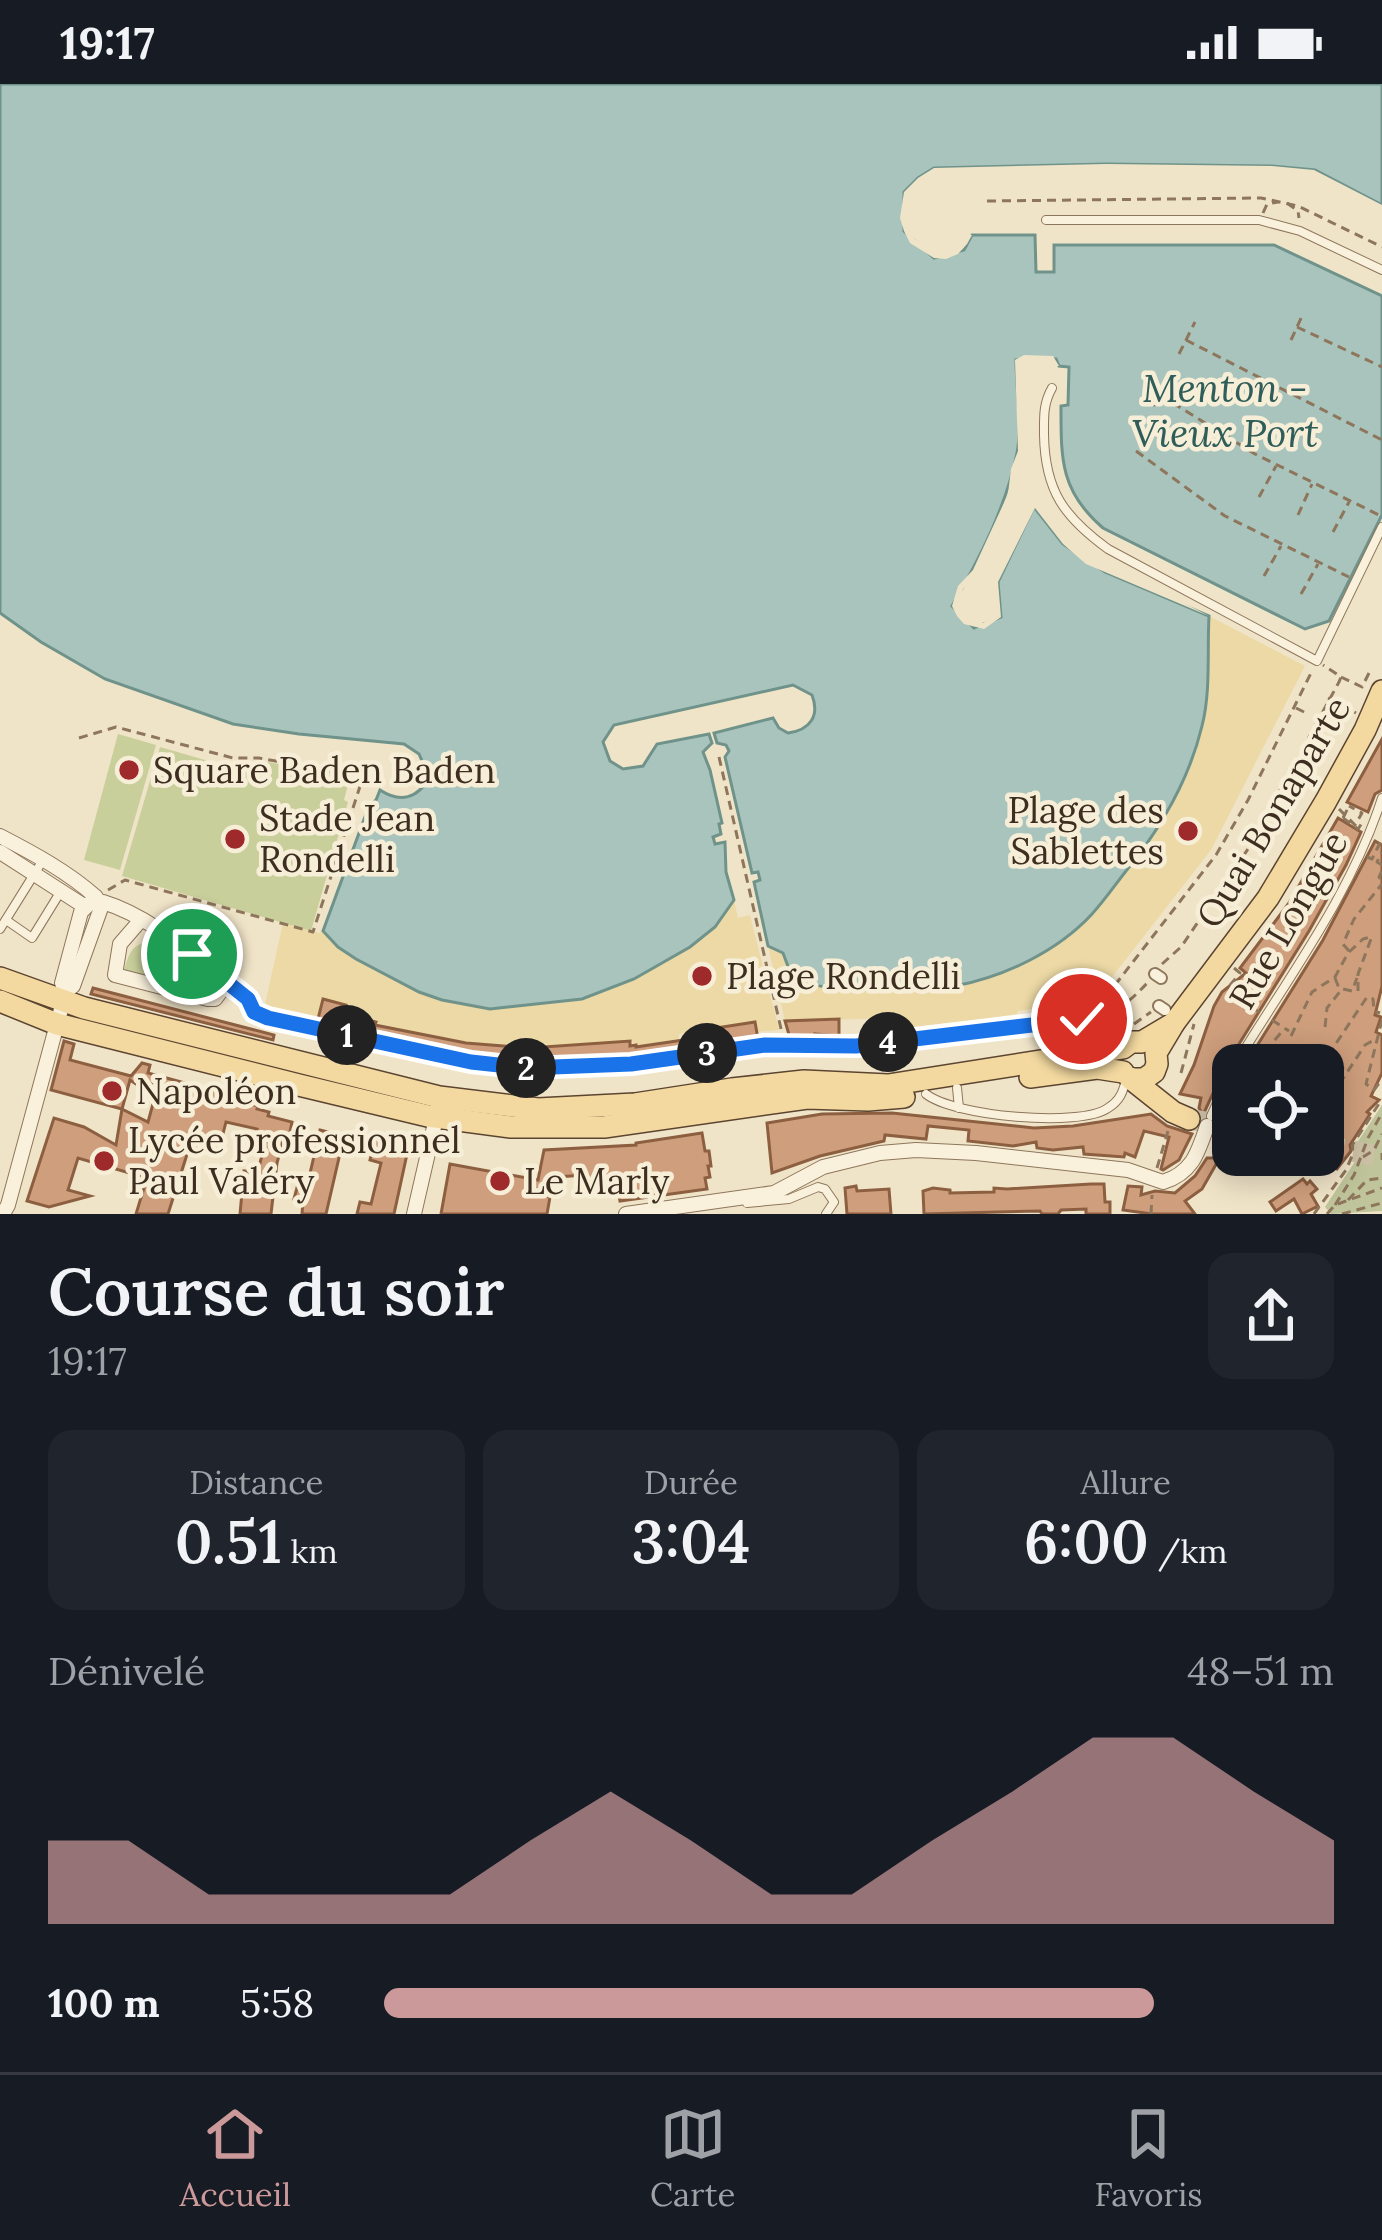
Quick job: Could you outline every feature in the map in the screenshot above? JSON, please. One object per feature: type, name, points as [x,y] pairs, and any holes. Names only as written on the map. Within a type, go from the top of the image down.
[{"type":"main road","name":"Quai Bonaparte","points":[[1136,1059],[1268,898],[1365,730],[1376,682]]},
{"type":"main road","points":[[0,978],[62,1005],[511,1127],[604,1127],[807,1098],[868,1100],[926,1094],[958,1098],[1136,1059]]},
{"type":"main road","points":[[0,1001],[62,1005]]},
{"type":"main road","points":[[438,1107],[635,1104],[804,1081],[888,1085],[1136,1059]]},
{"type":"main road","points":[[1136,1059],[1187,1114]]},
{"type":"street","points":[[0,836],[61,891],[91,904],[126,909],[154,926],[228,982],[215,998],[115,975],[120,944],[140,921]]},
{"type":"street","points":[[0,852],[82,885],[91,904],[73,986],[62,1005],[3,1214]]},
{"type":"street","points":[[62,1005],[62,983],[91,904]]},
{"type":"street","points":[[414,1214],[438,1107]]},
{"type":"street","points":[[626,1214],[774,1192],[823,1167],[916,1150],[1128,1170],[1163,1182],[1185,1172],[1195,1161],[1187,1114]]},
{"type":"lane","points":[[1046,220],[1259,220],[1300,231],[1382,271]]},
{"type":"lane","points":[[1052,388],[1044,402],[1045,460],[1050,484],[1081,530],[1317,661],[1382,527]]},
{"type":"lane","name":"Rue Longue","points":[[1247,1044],[1317,934],[1357,861],[1382,798]]},
{"type":"lane","points":[[38,867],[3,924],[32,938],[61,891]]},
{"type":"lane","points":[[958,1098],[986,1114],[1045,1119],[1105,1111],[1122,1095],[1136,1059]]},
{"type":"lane","name":"Rue Longue","points":[[1187,1114],[1212,1088]]},
{"type":"lane","points":[[723,1199],[779,1201],[818,1187],[834,1202],[826,1214]]},
{"type":"path","points":[[987,201],[1283,201],[1382,247]]},
{"type":"path","points":[[1267,204],[1283,201],[1298,211]]},
{"type":"path","points":[[1291,340],[1303,314]]},
{"type":"path","points":[[1179,354],[1195,322]]},
{"type":"path","points":[[1297,327],[1382,367]]},
{"type":"path","points":[[1186,340],[1382,440]]},
{"type":"path","points":[[1153,406],[1168,384]]},
{"type":"path","points":[[1160,395],[1277,465],[1381,516]]},
{"type":"path","points":[[1136,451],[1225,516],[1351,578]]},
{"type":"path","points":[[1259,497],[1277,465]]},
{"type":"path","points":[[1298,515],[1312,482]]},
{"type":"path","points":[[1333,532],[1350,500]]},
{"type":"path","points":[[1264,576],[1282,544]]},
{"type":"path","points":[[1301,594],[1319,562]]},
{"type":"path","points":[[1082,1019],[1079,997],[1115,986],[1216,855],[1317,661],[1362,687],[1376,682]]},
{"type":"path","points":[[228,982],[248,999],[254,1012],[268,1018],[471,1062],[527,1068],[631,1064],[784,1044],[856,1046],[1111,1013],[1158,976],[1160,965],[1181,947],[1248,849],[1341,676]]},
{"type":"path","points":[[1328,698],[1355,712]]},
{"type":"path","points":[[1294,707],[1306,713]]},
{"type":"path","points":[[79,738],[116,727],[233,758],[259,758],[363,777],[313,932],[125,880],[91,904]]},
{"type":"path","points":[[719,757],[784,1044]]},
{"type":"path","points":[[1333,805],[1357,826]]},
{"type":"path","points":[[1349,806],[1362,813],[1357,826],[1343,818],[1349,806]]},
{"type":"path","points":[[1372,859],[1382,839]]},
{"type":"path","points":[[1350,952],[1343,944],[1347,931],[1382,883],[1382,866],[1377,862],[1382,852]]},
{"type":"path","points":[[1273,1044],[1289,1032],[1312,992],[1335,976],[1363,939],[1371,937],[1352,991],[1342,988],[1335,976]]},
{"type":"path","points":[[1236,970],[1240,973],[1227,989],[1289,1032]]},
{"type":"path","points":[[1358,976],[1358,991]]},
{"type":"path","points":[[1324,1027],[1327,1008],[1342,988]]},
{"type":"path","points":[[1336,1044],[1366,997],[1373,999],[1374,1011],[1382,1015],[1366,1084],[1374,1090],[1382,1079]]},
{"type":"path","points":[[1136,1059],[1170,1015]]},
{"type":"path","points":[[1170,1015],[1181,1073]]},
{"type":"path","points":[[1344,1078],[1365,1045],[1378,1039]]},
{"type":"path","points":[[1314,1214],[1346,1170],[1353,1144],[1382,1099]]},
{"type":"path","points":[[1327,1214],[1382,1112]]},
{"type":"path","points":[[1151,1214],[1147,1173],[1156,1170],[1187,1114]]},
{"type":"path","points":[[1361,1158],[1370,1154],[1382,1134]]},
{"type":"path","points":[[1347,1201],[1367,1180],[1382,1178]]},
{"type":"path","points":[[1335,1205],[1382,1189]]},
{"type":"path","points":[[1342,1214],[1382,1204]]},
{"type":"green space","points":[[118,734],[156,745],[120,870],[84,860]]},
{"type":"green space","name":"Stade Jean Rondelli","points":[[160,747],[257,775],[262,761],[350,777],[344,800],[348,802],[311,931],[122,876]]},
{"type":"green space","points":[[154,941],[206,976],[211,995],[124,971],[133,949]]},
{"type":"green space","points":[[1382,1105],[1382,1211],[1331,1214],[1325,1207],[1356,1160],[1357,1143]]},
{"type":"sand","name":"Plage des Sablettes","points":[[1209,616],[1305,666],[1211,850],[1112,977],[1092,987],[1060,993],[1062,1005],[897,1032],[897,1018],[785,1021],[768,946],[783,953],[792,977],[808,984],[984,979],[1061,941],[1138,857],[1168,813],[1190,768],[1204,720]]},
{"type":"sand","name":"Plage Rondelli","points":[[734,900],[738,918],[750,915],[779,1030],[756,1032],[754,1023],[679,1034],[679,1039],[639,1046],[630,1041],[505,1045],[412,1033],[352,1015],[324,999],[317,1023],[264,1009],[283,923],[323,931],[338,947],[396,980],[634,979],[690,947],[715,927]]},
{"type":"water","name":"Menton - Vieux Port","points":[[0,84],[1382,84],[1382,205],[1315,170],[1272,166],[934,168],[904,192],[904,231],[934,258],[964,250],[972,235],[1035,235],[1036,272],[1054,272],[1054,245],[1274,245],[1382,296],[1382,515],[1329,621],[1305,629],[1103,528],[1078,501],[1066,473],[1061,406],[1068,405],[1069,367],[1059,366],[1056,359],[1016,360],[1019,432],[1012,473],[991,532],[952,606],[974,628],[1001,617],[998,582],[1034,507],[1063,544],[1105,572],[1209,616],[1207,699],[1190,765],[1151,838],[1092,914],[1063,940],[1029,960],[955,986],[849,990],[792,977],[783,953],[768,946],[754,882],[760,880],[758,872],[752,873],[725,757],[729,751],[717,743],[714,733],[773,718],[788,733],[802,729],[814,715],[814,703],[812,695],[793,685],[614,725],[603,742],[610,761],[623,769],[643,766],[657,744],[709,734],[712,743],[703,752],[722,823],[721,834],[713,837],[715,844],[725,842],[726,872],[734,900],[715,927],[634,979],[582,999],[490,1009],[442,1000],[356,959],[323,931],[369,806],[380,790],[408,797],[429,777],[419,754],[404,744],[233,724],[105,679],[0,613]]},
{"type":"pier","points":[[1106,164],[1314,170],[1382,205],[1382,211],[1313,176],[1106,170],[936,174],[910,195],[906,218],[915,239],[936,253],[955,249],[965,234],[972,235],[958,254],[946,259],[934,258],[910,243],[900,218],[904,192],[934,168]]},
{"type":"pier","points":[[1024,355],[1053,356],[1059,366],[1022,363],[1023,452],[1013,496],[978,573],[963,589],[958,606],[962,613],[983,623],[996,614],[993,580],[1029,504],[1035,501],[1089,559],[1209,616],[1086,564],[1035,508],[998,582],[1001,617],[984,629],[964,624],[957,616],[952,606],[958,586],[973,570],[1008,494],[1018,451],[1015,360]]},
{"type":"building","points":[[1382,739],[1382,790],[1375,794],[1368,812],[1347,802]]},
{"type":"building","points":[[1338,818],[1361,832],[1309,931],[1239,1044],[1212,1044],[1212,1095],[1203,1115],[1201,1098],[1180,1094],[1214,1006],[1222,992],[1246,973],[1240,968],[1289,903]]},
{"type":"building","points":[[1375,841],[1382,845],[1382,986],[1375,1015],[1381,1017],[1376,1032],[1382,1035],[1382,1073],[1371,1096],[1379,1100],[1367,1112],[1344,1160],[1344,1044],[1258,1044],[1323,940]]},
{"type":"building","points":[[93,988],[274,1035],[273,1040],[91,994]]},
{"type":"building","points":[[323,999],[346,1005],[344,1014],[375,1025],[466,1043],[529,1048],[630,1041],[636,1047],[717,1035],[716,1028],[755,1022],[758,1039],[592,1061],[466,1056],[317,1023]]},
{"type":"building","points":[[839,1019],[839,1036],[815,1034],[816,1041],[790,1038],[785,1021]]},
{"type":"building","points":[[64,1041],[74,1044],[70,1060],[131,1076],[142,1063],[150,1065],[148,1073],[233,1096],[269,1112],[268,1116],[292,1122],[277,1163],[271,1214],[240,1214],[244,1171],[255,1172],[259,1167],[265,1143],[254,1140],[257,1129],[226,1122],[218,1153],[190,1145],[168,1214],[136,1214],[147,1178],[78,1158],[68,1190],[90,1196],[49,1207],[27,1201],[54,1118],[84,1127],[116,1145],[122,1109],[51,1090]],"holes":[[[130,1080],[139,1086],[159,1082],[148,1122],[122,1109]]]},
{"type":"building","points":[[892,1113],[1034,1128],[1151,1114],[1167,1126],[1192,1134],[1179,1160],[1163,1170],[1169,1137],[1144,1131],[1135,1157],[1125,1153],[1124,1157],[1084,1154],[1083,1147],[1037,1148],[1036,1142],[1013,1146],[968,1141],[969,1130],[928,1126],[926,1139],[885,1135],[884,1141],[772,1173],[767,1123],[822,1114]]},
{"type":"building","points":[[320,1130],[344,1136],[326,1214],[302,1214],[303,1201],[294,1199],[299,1180],[308,1182]]},
{"type":"building","points":[[702,1133],[711,1166],[710,1177],[705,1178],[707,1189],[620,1201],[618,1189],[589,1191],[588,1175],[554,1177],[551,1193],[539,1194],[550,1197],[547,1214],[441,1214],[450,1164],[538,1180],[544,1150],[636,1145]]},
{"type":"building","points":[[376,1136],[399,1142],[407,1154],[394,1214],[357,1214],[360,1202],[371,1204],[381,1163],[370,1160]]},
{"type":"building","points":[[1212,1158],[1212,1172],[1202,1189],[1185,1201],[1195,1214],[1123,1210],[1128,1186],[1142,1187],[1141,1195],[1175,1193]]},
{"type":"building","points":[[1303,1179],[1317,1189],[1311,1194],[1318,1206],[1302,1214],[1294,1199],[1276,1211],[1270,1202]]},
{"type":"building","points":[[1104,1184],[1110,1214],[1086,1214],[1086,1209],[1058,1214],[924,1214],[923,1191],[933,1188],[950,1193],[994,1192],[994,1188]]},
{"type":"building","points":[[856,1186],[857,1191],[889,1189],[891,1214],[847,1214],[845,1188]]},
{"type":"tunnel","points":[[1189,1119],[1212,1123]]},
{"type":"tunnel","points":[[1344,1149],[1382,1157]]},
{"type":"place","name":"Square Baden Baden","points":[[129,770]]},
{"type":"place","name":"Plage des Sablettes","points":[[1188,831]]},
{"type":"place","name":"Stade Jean Rondelli","points":[[235,839]]},
{"type":"place","name":"Plage Rondelli","points":[[702,976]]},
{"type":"place","name":"Napoléon","points":[[112,1091]]},
{"type":"place","name":"Lycée professionnel Paul Valéry","points":[[104,1161]]},
{"type":"place","name":"Le Marly","points":[[500,1181]]},
{"type":"route","points":[[192,954],[248,999],[254,1012],[268,1018],[471,1062],[527,1068],[631,1064],[765,1045],[856,1046],[1082,1019]]}]
